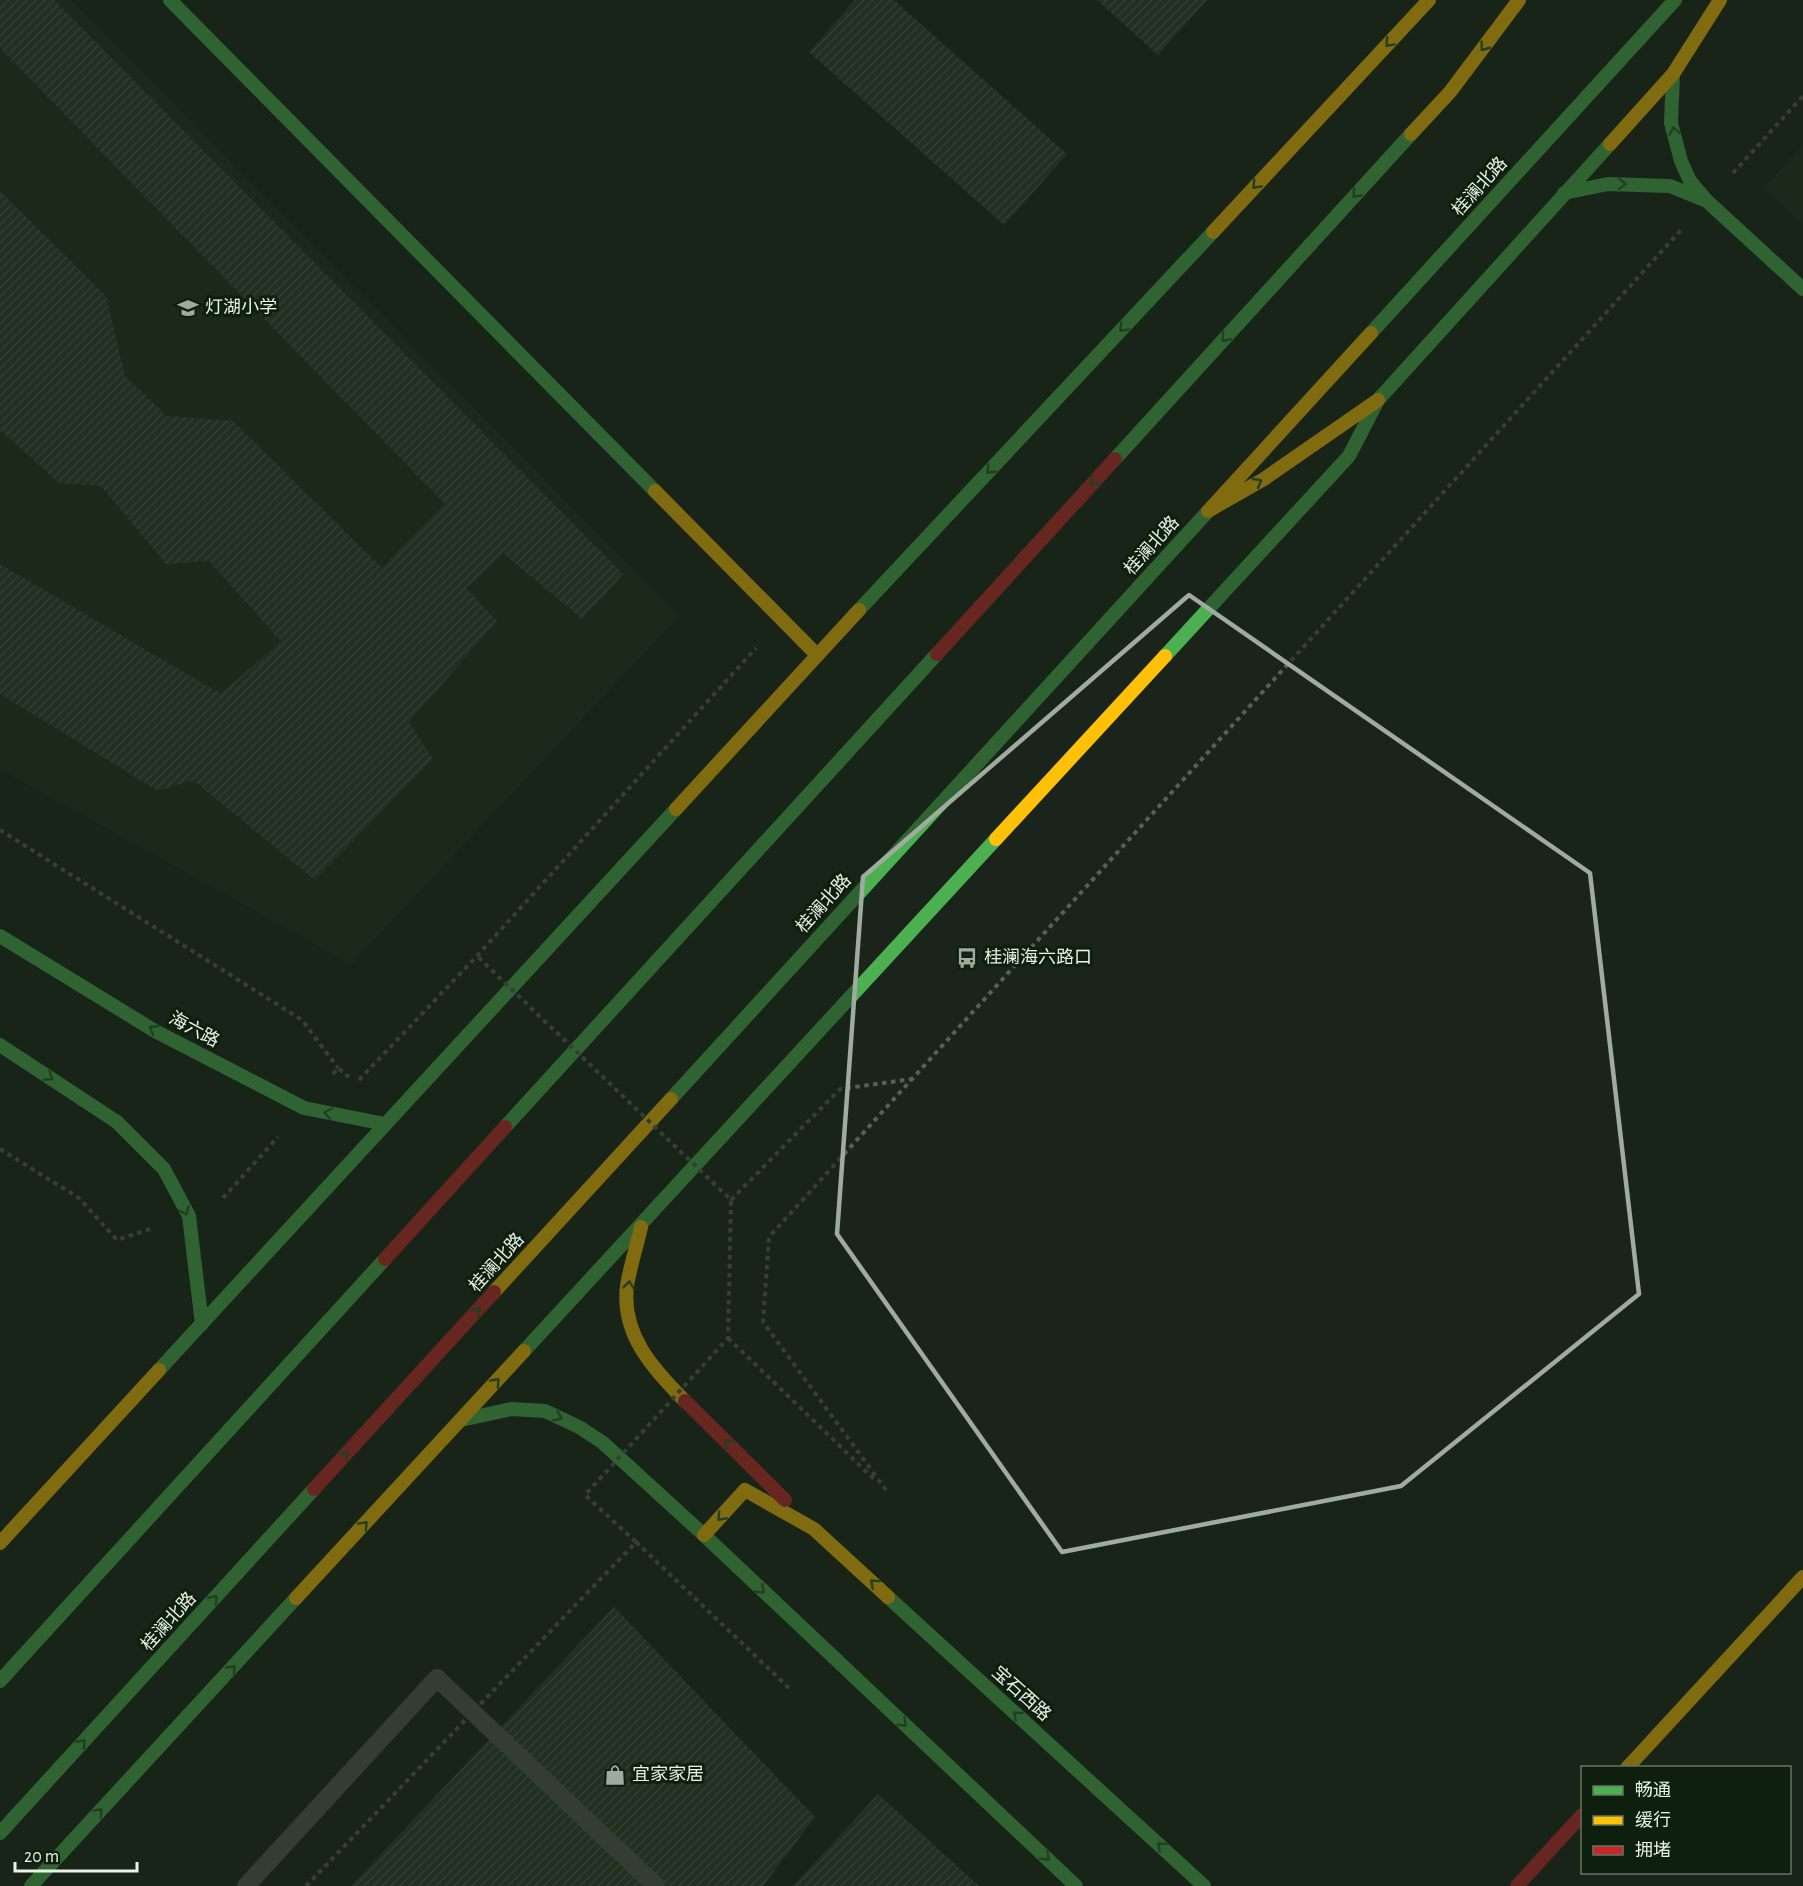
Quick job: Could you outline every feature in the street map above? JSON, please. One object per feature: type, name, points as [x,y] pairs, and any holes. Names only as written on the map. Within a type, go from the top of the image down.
[{"type":"main road","points":[[170,0],[817,655]]},
{"type":"main road","points":[[0,1544],[817,655],[1429,0]]},
{"type":"main road","points":[[0,1681],[1450,92],[1519,0]]},
{"type":"main road","name":"桂澜北路","points":[[0,1833],[1676,0]]},
{"type":"main road","points":[[1208,512],[1264,479],[1378,400],[1673,74],[1720,0]]},
{"type":"main road","points":[[1673,74],[1671,123],[1681,160],[1690,182],[1707,201],[1803,289]]},
{"type":"main road","points":[[1564,193],[1608,184],[1670,186],[1707,201]]},
{"type":"main road","points":[[31,1886],[1350,456],[1378,400]]},
{"type":"main road","name":"海六路","points":[[0,936],[155,1030],[304,1108],[385,1124]]},
{"type":"main road","points":[[0,1045],[117,1122],[164,1169],[189,1216],[202,1324]]},
{"type":"main road","name":"宝石西路","points":[[642,1225],[627,1287],[629,1324],[642,1352],[662,1378],[814,1528],[1204,1886]]},
{"type":"main road","points":[[461,1420],[511,1409],[545,1411],[579,1427],[602,1442],[704,1535],[1076,1886]]},
{"type":"main road","name":"宝石西路","points":[[704,1535],[745,1490],[814,1528]]},
{"type":"main road","points":[[1628,1766],[1803,1577]]},
{"type":"main road","points":[[1517,1886],[1581,1816]]},
{"type":"lane","points":[[246,1886],[437,1678],[657,1886]]},
{"type":"path","points":[[728,1338],[886,1490],[763,1322],[769,1237],[1803,96]]},
{"type":"path","points":[[0,830],[302,1020],[338,1068],[357,1083],[477,956],[781,619]]},
{"type":"path","points":[[477,956],[731,1200]]},
{"type":"path","points":[[0,1149],[79,1198],[117,1240],[189,1216],[222,1200],[338,1068]]},
{"type":"path","points":[[791,1690],[585,1495],[728,1338],[731,1200],[840,1089],[912,1078]]},
{"type":"path","points":[[306,1886],[636,1542]]},
{"type":"highlighted area","points":[[1189,595],[1590,873],[1639,1294],[1401,1486],[1062,1552],[837,1234],[863,877]]},
{"type":"shaded area","name":"灯湖小学","points":[[0,0],[71,0],[679,616],[351,964],[0,769]]},
{"type":"shaded area","points":[[1803,145],[1803,224],[1764,188]]},
{"type":"building","points":[[0,0],[54,0],[623,574],[582,619],[503,553],[466,588],[497,621],[409,722],[433,759],[315,880],[193,780],[158,791],[0,694],[0,564],[221,694],[281,641],[209,561],[166,564],[101,486],[59,483],[0,430],[0,191],[106,296],[125,376],[167,416],[233,421],[382,568],[445,504],[0,48]]},
{"type":"building","points":[[855,0],[894,0],[1067,154],[1004,225],[809,52]]},
{"type":"building","points":[[1097,0],[1207,0],[1158,55]]},
{"type":"building","name":"宜家家居","points":[[614,1607],[815,1817],[763,1886],[351,1886]]},
{"type":"building","points":[[878,1794],[979,1886],[793,1886]]},
{"type":"traffic: fast","points":[[170,0],[655,491]]},
{"type":"traffic: fast","points":[[1371,333],[1675,0]]},
{"type":"traffic: fast","points":[[1673,74],[1671,123],[1681,161],[1690,181],[1707,201],[1803,289]]},
{"type":"traffic: fast","points":[[1115,459],[1411,134]]},
{"type":"traffic: fast","points":[[1165,656],[1349,456],[1378,400],[1610,144]]},
{"type":"traffic: fast","points":[[1564,193],[1608,184],[1670,186],[1707,201]]},
{"type":"traffic: fast","points":[[859,610],[1213,232]]},
{"type":"traffic: fast","points":[[671,1099],[1211,508]]},
{"type":"traffic: fast","points":[[505,1127],[937,654]]},
{"type":"traffic: fast","points":[[159,1370],[676,809]]},
{"type":"traffic: fast","points":[[524,1351],[996,839]]},
{"type":"traffic: fast","points":[[0,936],[155,1031],[304,1108],[385,1124]]},
{"type":"traffic: fast","points":[[0,1045],[117,1122],[164,1169],[189,1216],[202,1324]]},
{"type":"traffic: fast","points":[[0,1681],[385,1259]]},
{"type":"traffic: fast","points":[[461,1420],[511,1409],[545,1411],[579,1427],[602,1442],[704,1535],[1076,1886]]},
{"type":"traffic: fast","points":[[0,1833],[314,1489]]},
{"type":"traffic: fast","points":[[888,1597],[1204,1886]]},
{"type":"traffic: fast","points":[[31,1886],[296,1598]]},
{"type":"traffic: slow","points":[[1213,232],[1429,0]]},
{"type":"traffic: slow","points":[[1411,134],[1450,92],[1519,0]]},
{"type":"traffic: slow","points":[[1610,144],[1673,74],[1720,0]]},
{"type":"traffic: slow","points":[[1211,508],[1371,333]]},
{"type":"traffic: slow","points":[[1208,511],[1264,479],[1378,400]]},
{"type":"traffic: slow","points":[[655,491],[817,655]]},
{"type":"traffic: slow","points":[[676,809],[859,610]]},
{"type":"traffic: slow","points":[[996,839],[1165,656]]},
{"type":"traffic: slow","points":[[494,1292],[671,1099]]},
{"type":"traffic: slow","points":[[641,1227],[627,1286],[626,1303],[629,1320],[642,1350],[685,1401]]},
{"type":"traffic: slow","points":[[296,1598],[524,1351]]},
{"type":"traffic: slow","points":[[0,1543],[159,1370]]},
{"type":"traffic: slow","points":[[704,1535],[745,1490],[814,1529],[888,1597]]},
{"type":"traffic: slow","points":[[1629,1766],[1803,1577]]},
{"type":"traffic: jam","points":[[937,654],[1115,459]]},
{"type":"traffic: jam","points":[[385,1259],[505,1127]]},
{"type":"traffic: jam","points":[[314,1489],[494,1292]]},
{"type":"traffic: jam","points":[[685,1401],[785,1500]]},
{"type":"traffic: jam","points":[[1517,1886],[1581,1816]]},
{"type":"place","name":"灯湖小学","points":[[188,308]]},
{"type":"place","name":"桂澜海六路口","points":[[967,958]]},
{"type":"place","name":"宜家家居","points":[[615,1775]]}]
